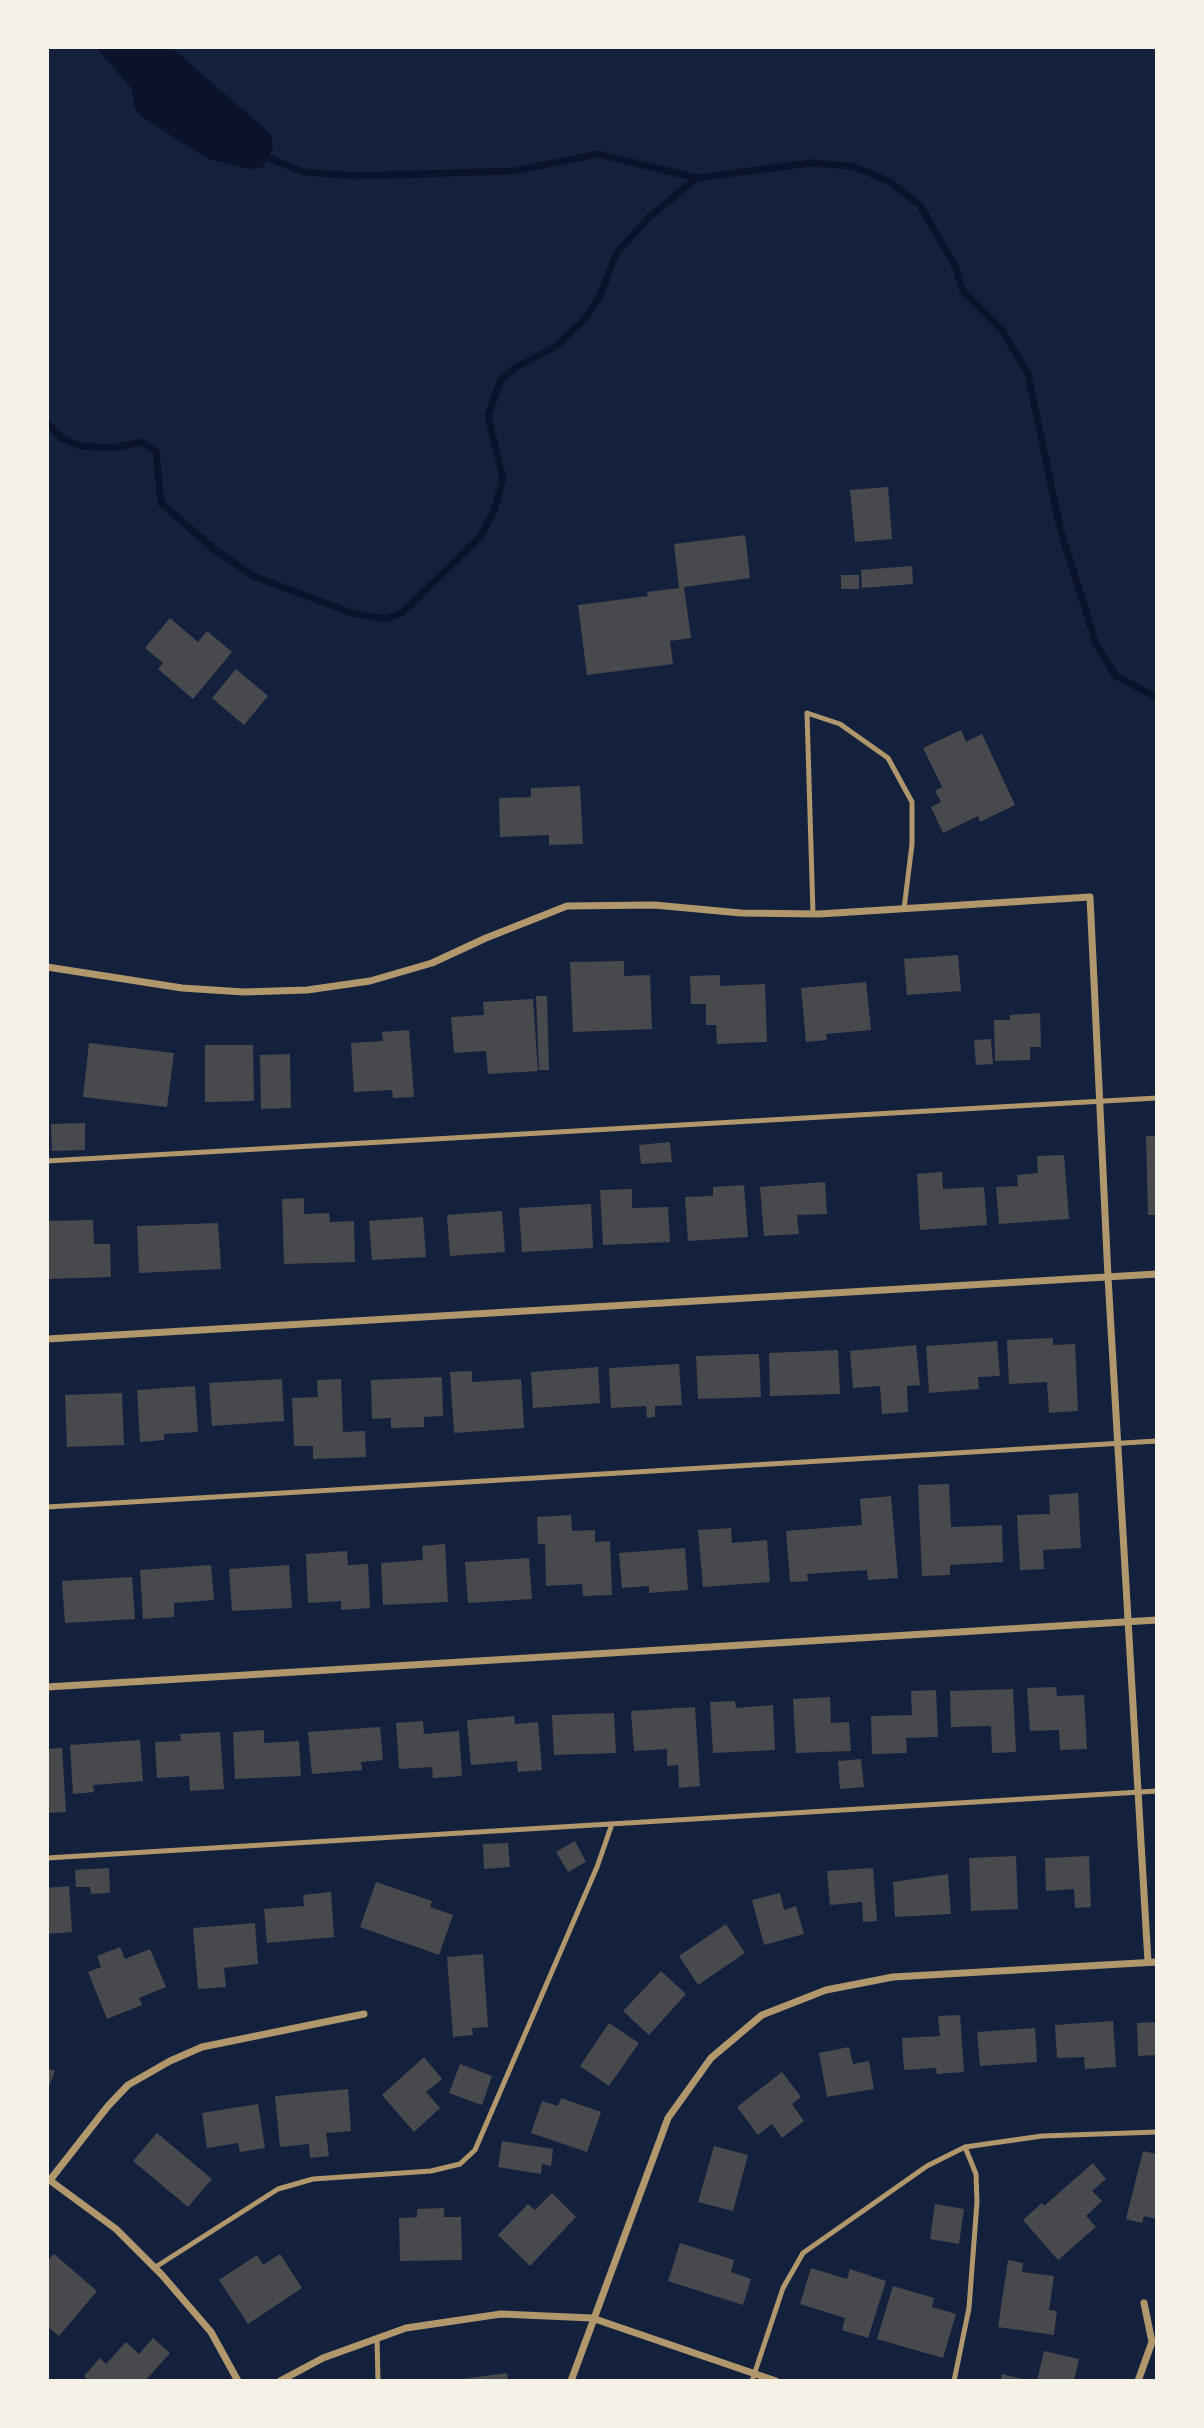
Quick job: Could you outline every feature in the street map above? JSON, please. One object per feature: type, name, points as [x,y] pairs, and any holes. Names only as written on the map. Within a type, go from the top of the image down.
[{"type":"street","points":[[47,967],[182,988],[244,992],[307,990],[370,981],[432,964],[486,938],[567,906],[642,905],[741,914],[813,914],[1090,897],[1108,1277],[1152,1962],[893,1978],[825,1990],[762,2015],[711,2058],[668,2118],[571,2381]]},
{"type":"street","points":[[47,1339],[1157,1274]]},
{"type":"street","points":[[47,1687],[1157,1620]]},
{"type":"street","points":[[238,2381],[211,2332],[154,2267],[116,2228],[49,2180],[128,2085],[170,2061],[202,2047],[364,2014]]},
{"type":"street","points":[[1138,2381],[1152,2342],[1144,2303]]},
{"type":"street","points":[[280,2381],[323,2358],[406,2328],[501,2314],[592,2318],[753,2377],[776,2381]]},
{"type":"lane","points":[[813,914],[807,713],[841,724],[888,758],[912,802],[912,844],[904,909]]},
{"type":"lane","points":[[47,1161],[1157,1098]]},
{"type":"lane","points":[[47,1507],[1157,1441]]},
{"type":"lane","points":[[47,1858],[1157,1791]]},
{"type":"lane","points":[[154,2267],[278,2189],[313,2179],[431,2171],[460,2164],[475,2150],[597,1867],[612,1824]]},
{"type":"lane","points":[[753,2377],[783,2288],[803,2253],[927,2166],[965,2147],[1042,2136],[1157,2132]]},
{"type":"lane","points":[[954,2381],[969,2308],[977,2202],[976,2174],[965,2147]]},
{"type":"lane","points":[[377,2338],[378,2381]]},
{"type":"water","points":[[95,47],[171,47],[271,134],[273,147],[262,168],[249,169],[208,159],[140,116],[134,107],[132,89]]},
{"type":"building","points":[[888,487],[892,539],[855,542],[850,490]]},
{"type":"building","points":[[745,535],[750,578],[684,587],[691,638],[670,641],[673,664],[587,675],[578,605],[648,596],[647,592],[679,588],[674,544]]},
{"type":"building","points":[[912,566],[913,584],[862,588],[861,570]]},
{"type":"building","points":[[841,575],[859,575],[859,589],[841,589]]},
{"type":"building","points":[[170,618],[198,642],[207,631],[232,652],[193,699],[158,669],[163,663],[145,648]]},
{"type":"building","points":[[236,669],[268,696],[244,725],[212,698]]},
{"type":"building","points":[[961,730],[966,742],[982,734],[1015,805],[980,822],[978,816],[943,833],[931,807],[941,802],[935,791],[942,787],[923,748]]},
{"type":"building","points":[[580,786],[583,844],[549,845],[549,835],[500,837],[499,798],[531,797],[531,788]]},
{"type":"building","points":[[958,955],[961,991],[907,995],[904,959]]},
{"type":"building","points":[[624,961],[624,976],[650,975],[652,1029],[573,1032],[570,962]]},
{"type":"building","points":[[720,975],[720,986],[765,984],[767,1042],[717,1044],[716,1025],[706,1025],[706,1004],[691,1004],[690,976]]},
{"type":"building","points":[[866,982],[871,1030],[826,1034],[827,1040],[806,1042],[801,988]]},
{"type":"building","points":[[536,996],[547,996],[549,1070],[539,1070]]},
{"type":"building","points":[[533,999],[538,1071],[488,1074],[486,1051],[454,1053],[451,1017],[484,1015],[483,1002]]},
{"type":"building","points":[[1040,1013],[1041,1047],[1030,1047],[1030,1060],[995,1061],[994,1020],[1010,1020],[1010,1015]]},
{"type":"building","points":[[409,1030],[414,1097],[393,1098],[392,1090],[354,1092],[351,1043],[383,1041],[382,1032]]},
{"type":"building","points":[[991,1039],[993,1064],[976,1065],[974,1040]]},
{"type":"building","points":[[89,1043],[174,1053],[167,1107],[83,1097]]},
{"type":"building","points":[[205,1045],[253,1045],[254,1101],[205,1102]]},
{"type":"building","points":[[290,1054],[291,1108],[261,1109],[260,1055]]},
{"type":"building","points":[[85,1123],[85,1150],[52,1151],[51,1124]]},
{"type":"building","points":[[1146,1136],[1157,1136],[1157,1215],[1148,1215]]},
{"type":"building","points":[[670,1142],[672,1162],[641,1164],[639,1145]]},
{"type":"building","points":[[1064,1155],[1069,1219],[999,1224],[996,1187],[1018,1186],[1017,1175],[1038,1173],[1037,1156]]},
{"type":"building","points":[[942,1172],[943,1189],[984,1187],[987,1225],[920,1230],[917,1174]]},
{"type":"building","points":[[825,1182],[827,1214],[797,1215],[799,1234],[764,1236],[760,1187]]},
{"type":"building","points":[[744,1185],[748,1237],[688,1241],[685,1197],[713,1196],[713,1187]]},
{"type":"building","points":[[632,1189],[632,1208],[668,1207],[670,1242],[603,1245],[600,1190]]},
{"type":"building","points":[[304,1198],[304,1214],[329,1213],[330,1222],[354,1221],[355,1262],[284,1264],[282,1199]]},
{"type":"building","points":[[591,1204],[593,1248],[522,1252],[519,1208]]},
{"type":"building","points":[[502,1211],[505,1252],[450,1256],[447,1215]]},
{"type":"building","points":[[423,1217],[426,1257],[372,1260],[369,1221]]},
{"type":"building","points":[[93,1220],[94,1244],[110,1244],[111,1277],[48,1279],[47,1221]]},
{"type":"building","points":[[218,1223],[221,1269],[139,1273],[137,1226]]},
{"type":"building","points":[[1053,1338],[1053,1345],[1075,1344],[1078,1411],[1049,1413],[1047,1382],[1009,1384],[1007,1340]]},
{"type":"building","points":[[997,1341],[1000,1376],[978,1377],[979,1389],[929,1393],[926,1346]]},
{"type":"building","points":[[916,1345],[920,1385],[907,1386],[908,1412],[882,1414],[880,1386],[853,1388],[850,1351]]},
{"type":"building","points":[[838,1350],[840,1394],[770,1396],[769,1353]]},
{"type":"building","points":[[759,1354],[761,1397],[698,1399],[696,1356]]},
{"type":"building","points":[[679,1364],[682,1405],[655,1406],[655,1417],[647,1418],[646,1406],[611,1408],[609,1368]]},
{"type":"building","points":[[598,1367],[600,1403],[533,1408],[531,1372]]},
{"type":"building","points":[[472,1371],[472,1382],[521,1379],[524,1428],[454,1433],[450,1372]]},
{"type":"building","points":[[442,1377],[443,1416],[424,1417],[424,1427],[391,1428],[391,1418],[372,1419],[371,1380]]},
{"type":"building","points":[[282,1379],[284,1421],[212,1426],[209,1383]]},
{"type":"building","points":[[341,1379],[343,1432],[365,1431],[366,1457],[313,1459],[313,1446],[294,1446],[292,1398],[318,1397],[317,1380]]},
{"type":"building","points":[[195,1386],[198,1432],[164,1434],[164,1440],[140,1442],[137,1390]]},
{"type":"building","points":[[122,1393],[124,1445],[67,1447],[65,1395]]},
{"type":"building","points":[[949,1484],[951,1527],[1002,1525],[1003,1562],[950,1565],[950,1575],[922,1576],[918,1485]]},
{"type":"building","points":[[1078,1493],[1081,1548],[1043,1550],[1044,1569],[1020,1570],[1017,1515],[1050,1514],[1049,1495]]},
{"type":"building","points":[[891,1496],[898,1578],[868,1580],[867,1570],[807,1574],[808,1581],[790,1582],[786,1531],[862,1525],[860,1499]]},
{"type":"building","points":[[571,1515],[572,1531],[595,1530],[595,1542],[610,1541],[612,1595],[583,1596],[582,1584],[546,1586],[545,1544],[538,1544],[537,1517]]},
{"type":"building","points":[[731,1528],[732,1543],[767,1540],[770,1582],[703,1587],[698,1530]]},
{"type":"building","points":[[445,1544],[448,1602],[383,1605],[381,1563],[423,1560],[422,1546]]},
{"type":"building","points":[[685,1548],[688,1590],[649,1593],[649,1586],[622,1588],[619,1553]]},
{"type":"building","points":[[347,1551],[348,1565],[368,1564],[370,1608],[341,1610],[341,1601],[308,1603],[306,1554]]},
{"type":"building","points":[[529,1558],[532,1599],[468,1603],[465,1562]]},
{"type":"building","points":[[211,1565],[214,1600],[174,1603],[174,1617],[143,1619],[140,1570]]},
{"type":"building","points":[[289,1565],[292,1608],[232,1611],[229,1569]]},
{"type":"building","points":[[132,1577],[135,1619],[65,1623],[62,1581]]},
{"type":"building","points":[[1056,1687],[1057,1696],[1084,1695],[1087,1749],[1060,1750],[1059,1730],[1030,1731],[1027,1688]]},
{"type":"building","points":[[1013,1689],[1016,1752],[992,1753],[991,1726],[951,1727],[950,1691]]},
{"type":"building","points":[[936,1690],[938,1737],[906,1738],[907,1753],[872,1754],[871,1716],[912,1715],[911,1691]]},
{"type":"building","points":[[830,1697],[831,1723],[849,1722],[851,1751],[796,1753],[793,1699]]},
{"type":"building","points":[[735,1701],[736,1708],[773,1705],[775,1750],[713,1753],[710,1702]]},
{"type":"building","points":[[695,1707],[700,1786],[679,1788],[678,1765],[667,1766],[667,1749],[634,1751],[631,1711]]},
{"type":"building","points":[[614,1713],[616,1753],[554,1755],[552,1715]]},
{"type":"building","points":[[514,1716],[515,1724],[538,1722],[542,1770],[518,1772],[517,1761],[471,1765],[467,1720]]},
{"type":"building","points":[[423,1721],[424,1734],[459,1731],[462,1776],[433,1778],[432,1767],[399,1769],[396,1723]]},
{"type":"building","points":[[380,1727],[383,1760],[361,1762],[362,1770],[312,1774],[308,1732]]},
{"type":"building","points":[[264,1730],[264,1743],[299,1741],[301,1776],[235,1779],[233,1732]]},
{"type":"building","points":[[220,1732],[224,1789],[190,1791],[189,1776],[157,1778],[155,1742],[181,1741],[180,1734]]},
{"type":"building","points":[[140,1740],[143,1781],[93,1785],[94,1792],[73,1794],[70,1745]]},
{"type":"building","points":[[62,1748],[66,1812],[47,1813],[47,1749]]},
{"type":"building","points":[[861,1759],[864,1787],[840,1789],[838,1761]]},
{"type":"building","points":[[575,1841],[586,1862],[568,1872],[556,1852]]},
{"type":"building","points":[[508,1843],[510,1867],[484,1869],[483,1844]]},
{"type":"building","points":[[1016,1856],[1018,1909],[971,1911],[969,1858]]},
{"type":"building","points":[[1089,1856],[1091,1907],[1075,1908],[1074,1889],[1046,1891],[1045,1858]]},
{"type":"building","points":[[109,1868],[110,1893],[91,1894],[90,1887],[76,1887],[75,1870]]},
{"type":"building","points":[[873,1868],[877,1921],[863,1922],[862,1902],[830,1905],[827,1871]]},
{"type":"building","points":[[948,1874],[951,1914],[895,1917],[893,1882]]},
{"type":"building","points":[[376,1882],[432,1901],[430,1907],[453,1915],[439,1955],[360,1927]]},
{"type":"building","points":[[69,1886],[72,1932],[47,1934],[47,1888]]},
{"type":"building","points":[[331,1892],[334,1937],[267,1943],[264,1909],[304,1906],[303,1895]]},
{"type":"building","points":[[780,1893],[784,1910],[796,1906],[804,1934],[764,1945],[752,1900]]},
{"type":"building","points":[[255,1923],[258,1964],[224,1968],[226,1987],[198,1989],[193,1928]]},
{"type":"building","points":[[726,1924],[745,1953],[698,1985],[679,1956]]},
{"type":"building","points":[[120,1947],[125,1959],[150,1949],[166,1987],[139,1998],[142,2005],[107,2019],[88,1972],[101,1967],[97,1956]]},
{"type":"building","points":[[483,1954],[488,2027],[472,2028],[473,2035],[453,2037],[447,1957]]},
{"type":"building","points":[[661,1971],[686,1994],[649,2035],[623,2011]]},
{"type":"building","points":[[960,2015],[964,2072],[937,2074],[936,2068],[904,2070],[902,2038],[940,2036],[938,2016]]},
{"type":"building","points":[[1113,2021],[1116,2067],[1085,2069],[1084,2057],[1057,2058],[1055,2025]]},
{"type":"building","points":[[1157,2022],[1157,2055],[1138,2056],[1137,2023]]},
{"type":"building","points":[[609,2023],[639,2043],[609,2086],[580,2066]]},
{"type":"building","points":[[1035,2028],[1037,2062],[980,2066],[977,2032]]},
{"type":"building","points":[[849,2047],[853,2064],[869,2061],[874,2089],[827,2097],[819,2053]]},
{"type":"building","points":[[424,2057],[442,2079],[426,2092],[440,2108],[414,2132],[382,2095]]},
{"type":"building","points":[[460,2064],[492,2076],[482,2105],[449,2093]]},
{"type":"building","points":[[47,2068],[55,2071],[47,2091]]},
{"type":"building","points":[[782,2072],[801,2097],[792,2104],[804,2121],[782,2138],[772,2124],[758,2135],[737,2107]]},
{"type":"building","points":[[348,2089],[351,2131],[326,2133],[329,2156],[310,2158],[309,2144],[280,2147],[275,2096]]},
{"type":"building","points":[[561,2098],[601,2112],[587,2152],[531,2133],[542,2101],[558,2106]]},
{"type":"building","points":[[258,2104],[265,2148],[240,2152],[238,2143],[207,2148],[202,2113]]},
{"type":"building","points":[[157,2133],[212,2179],[188,2207],[133,2161]]},
{"type":"building","points":[[502,2141],[553,2149],[551,2166],[542,2164],[541,2174],[498,2167]]},
{"type":"building","points":[[714,2146],[748,2155],[733,2211],[698,2202]]},
{"type":"building","points":[[1143,2151],[1157,2154],[1157,2219],[1144,2216],[1142,2223],[1126,2219]]},
{"type":"building","points":[[1093,2163],[1106,2179],[1092,2191],[1102,2201],[1086,2216],[1096,2227],[1058,2260],[1023,2220],[1042,2203],[1044,2206]]},
{"type":"building","points":[[552,2193],[576,2217],[530,2266],[498,2235],[528,2204],[535,2210]]},
{"type":"building","points":[[935,2204],[964,2209],[959,2244],[930,2239]]},
{"type":"building","points":[[444,2208],[444,2217],[461,2217],[462,2260],[400,2261],[399,2218],[417,2217],[417,2209]]},
{"type":"building","points":[[680,2243],[734,2260],[731,2272],[751,2279],[743,2305],[668,2281]]},
{"type":"building","points":[[54,2254],[97,2291],[59,2336],[47,2326],[47,2262]]},
{"type":"building","points":[[280,2254],[302,2288],[248,2324],[219,2280],[257,2255],[263,2265]]},
{"type":"building","points":[[1008,2260],[1023,2263],[1022,2272],[1054,2276],[1049,2310],[1057,2311],[1054,2335],[998,2327]]},
{"type":"building","points":[[811,2268],[847,2279],[850,2269],[886,2281],[868,2338],[842,2330],[845,2318],[800,2304]]},
{"type":"building","points":[[893,2286],[934,2298],[932,2307],[956,2314],[943,2358],[877,2339]]},
{"type":"building","points":[[153,2338],[170,2353],[145,2381],[89,2381],[84,2376],[100,2358],[106,2364],[126,2342],[139,2354]]},
{"type":"building","points":[[1044,2351],[1079,2359],[1074,2381],[1037,2381]]},
{"type":"building","points":[[507,2373],[508,2381],[462,2381],[462,2379]]},
{"type":"building","points":[[1002,2374],[1027,2380],[1027,2381],[1001,2381]]},
{"type":"waterway","points":[[260,154],[303,172],[358,176],[514,171],[598,154],[697,178],[810,163],[852,166],[889,181],[920,205],[955,266],[963,291],[1002,330],[1028,374],[1060,528],[1096,644],[1116,676],[1157,698]]},
{"type":"waterway","points":[[47,423],[61,438],[80,446],[114,448],[140,442],[156,451],[161,503],[215,550],[253,576],[352,613],[385,619],[402,613],[480,537],[494,511],[503,478],[488,416],[501,380],[516,367],[555,347],[585,319],[600,296],[616,254],[649,217],[697,178]]}]
